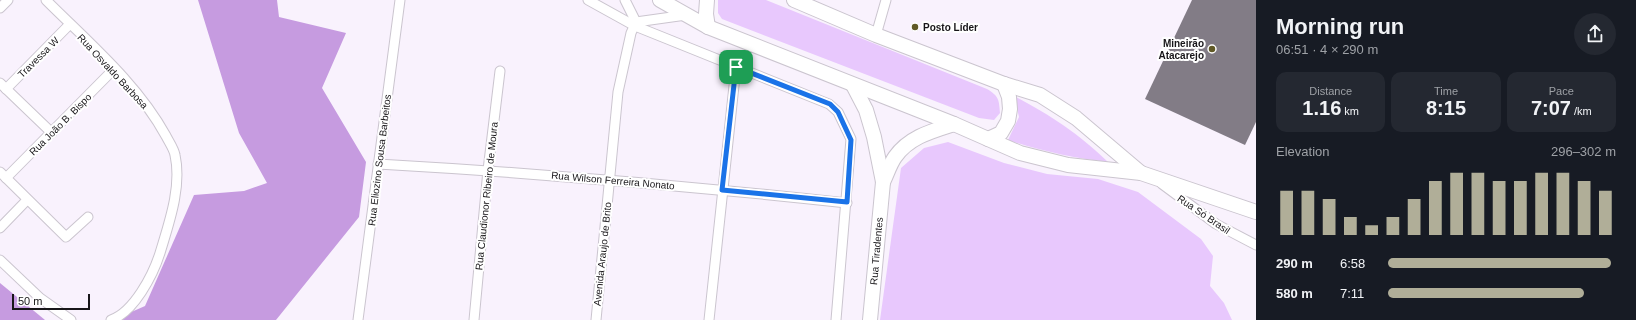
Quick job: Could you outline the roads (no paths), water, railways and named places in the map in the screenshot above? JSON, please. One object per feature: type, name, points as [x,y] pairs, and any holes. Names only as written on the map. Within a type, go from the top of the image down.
[{"type":"main road","points":[[660,0],[708,27],[954,124],[1020,153],[1068,165],[1141,173],[1256,212]]},
{"type":"main road","points":[[707,0],[706,14],[708,27]]},
{"type":"main road","points":[[794,0],[876,36],[1004,84],[1040,95],[1058,105],[1076,118],[1141,173]]},
{"type":"main road","points":[[988,139],[1001,133],[1008,121],[1010,109],[1009,97],[1004,84]]},
{"type":"main road","name":"Rua Tiradentes","points":[[853,85],[866,110],[874,137],[883,182],[870,320]]},
{"type":"main road","name":"Rua Tiradentes","points":[[883,182],[895,157],[911,141],[926,133],[954,124]]},
{"type":"street","points":[[0,8],[8,0]]},
{"type":"street","name":"Rua Osvaldo Barbosa","points":[[46,0],[114,69],[144,102],[162,129],[175,154],[177,176],[168,226],[158,259],[140,294],[130,307],[111,320]]},
{"type":"street","name":"Rua Eliozino Sousa Barbeitos","points":[[358,320],[400,0]]},
{"type":"street","points":[[588,0],[635,24],[736,67],[830,104],[838,112],[851,140],[836,320]]},
{"type":"street","points":[[625,0],[635,24]]},
{"type":"street","points":[[876,36],[886,0]]},
{"type":"street","points":[[635,24],[686,15]]},
{"type":"street","name":"Travessa W","points":[[3,86],[70,24]]},
{"type":"street","name":"Avenida Araujo de Brito","points":[[596,320],[618,92],[631,33],[635,24]]},
{"type":"street","points":[[709,320],[736,67]]},
{"type":"street","name":"Rua João B. Bispo","points":[[3,175],[52,133],[114,69]]},
{"type":"street","name":"Rua Claudionor Ribeiro de Moura","points":[[474,320],[488,170],[500,71]]},
{"type":"street","points":[[3,86],[52,133]]},
{"type":"street","name":"Rua Wilson Ferreira Nonato","points":[[378,164],[488,170],[847,202]]},
{"type":"street","points":[[3,175],[27,200],[66,236],[88,217]]},
{"type":"street","name":"Rua Só Brasil","points":[[1155,178],[1216,224],[1256,245]]},
{"type":"street","points":[[0,228],[27,200]]},
{"type":"street","points":[[0,260],[40,298],[72,320]]},
{"type":"place","name":"Posto Líder","points":[[915,27]]},
{"type":"place","name":"Mineirão Atacarejo","points":[[1212,49]]}]
